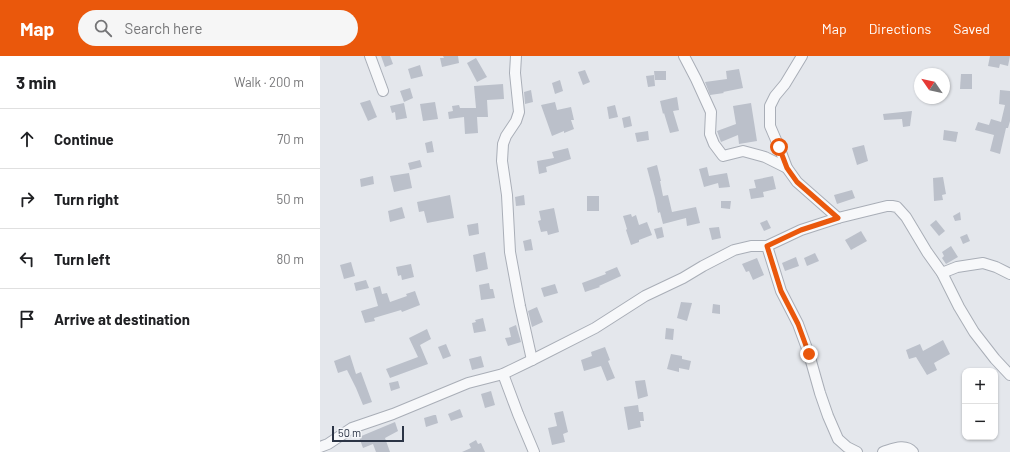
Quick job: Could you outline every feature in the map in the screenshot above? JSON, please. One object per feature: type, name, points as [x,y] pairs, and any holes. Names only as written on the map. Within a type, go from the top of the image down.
[{"type":"street","points":[[370,56],[383,91]]},
{"type":"street","points":[[516,56],[519,112],[516,121],[506,136],[503,144],[502,161],[507,195],[510,252],[532,360]]},
{"type":"street","points":[[684,56],[711,112],[710,134],[714,144],[723,156],[743,151],[764,157],[787,168]]},
{"type":"street","points":[[802,56],[770,106],[770,126],[787,168],[797,182],[838,218]]},
{"type":"street","points":[[320,447],[328,444],[352,428],[393,414],[468,383],[503,374],[595,328],[644,296],[683,278],[734,250],[751,246],[767,246],[801,230],[838,218],[886,206],[897,207],[906,217],[927,252],[942,273],[974,332],[995,359],[1010,375]]},
{"type":"street","points":[[767,246],[781,291],[798,324],[809,354],[828,416],[838,438],[847,447],[857,452]]},
{"type":"street","points":[[942,273],[957,267],[983,263],[996,267],[1010,274]]},
{"type":"street","points":[[503,374],[534,452]]},
{"type":"street","points":[[882,452],[904,446],[913,452]]},
{"type":"building","points":[[381,56],[390,56],[393,64],[385,67]]},
{"type":"building","points":[[443,56],[458,56],[459,63],[442,67],[440,58],[444,58]]},
{"type":"building","points":[[990,56],[1010,56],[1008,66],[1000,64],[999,68],[988,66]]},
{"type":"building","points":[[476,58],[487,77],[477,82],[467,63]]},
{"type":"building","points":[[420,65],[423,76],[411,79],[408,69]]},
{"type":"building","points":[[739,69],[743,88],[710,95],[705,82],[727,79],[726,71]]},
{"type":"building","points":[[585,70],[590,82],[583,85],[578,72]]},
{"type":"building","points":[[654,71],[666,71],[666,80],[655,80]]},
{"type":"building","points":[[961,74],[972,74],[972,89],[960,89]]},
{"type":"building","points":[[654,75],[655,86],[648,87],[646,76]]},
{"type":"building","points":[[560,80],[563,91],[555,94],[552,83]]},
{"type":"building","points":[[503,84],[504,99],[487,100],[488,117],[477,117],[478,133],[465,134],[464,117],[449,119],[448,112],[453,111],[452,106],[459,105],[460,108],[476,108],[474,86]]},
{"type":"building","points":[[410,88],[413,98],[404,102],[400,91]]},
{"type":"building","points":[[531,90],[533,102],[525,104],[524,92]]},
{"type":"building","points":[[1000,90],[1010,91],[1010,121],[1008,128],[1006,128],[1000,154],[990,151],[994,135],[975,130],[978,122],[989,125],[991,119],[1001,122],[1005,105],[999,104]]},
{"type":"building","points":[[677,97],[679,110],[673,111],[679,131],[670,133],[660,101]]},
{"type":"building","points":[[370,100],[377,117],[368,121],[360,103]]},
{"type":"building","points":[[435,102],[438,119],[423,121],[420,104]]},
{"type":"building","points":[[555,102],[557,110],[571,107],[574,120],[571,120],[574,129],[552,136],[541,105]]},
{"type":"building","points":[[404,103],[407,118],[396,120],[395,112],[392,113],[390,106]]},
{"type":"building","points":[[751,103],[757,141],[739,144],[738,135],[721,142],[717,131],[736,124],[733,106]]},
{"type":"building","points":[[615,105],[618,117],[609,119],[607,107]]},
{"type":"building","points":[[912,111],[910,126],[903,127],[902,119],[884,120],[883,114]]},
{"type":"building","points":[[630,116],[632,126],[624,128],[622,118]]},
{"type":"building","points":[[944,130],[958,132],[956,142],[943,140]]},
{"type":"building","points":[[648,131],[649,140],[637,142],[635,133]]},
{"type":"building","points":[[432,141],[434,152],[427,153],[425,143]]},
{"type":"building","points":[[864,145],[868,161],[857,165],[852,148]]},
{"type":"building","points":[[568,148],[571,159],[546,167],[547,172],[539,174],[537,161],[554,158],[552,152]]},
{"type":"building","points":[[420,160],[422,167],[410,170],[408,163]]},
{"type":"building","points":[[657,165],[663,196],[668,195],[672,212],[696,207],[700,223],[687,226],[686,218],[663,224],[660,212],[658,213],[647,168]]},
{"type":"building","points":[[707,167],[709,176],[727,173],[730,187],[719,188],[718,183],[704,187],[699,169]]},
{"type":"building","points":[[409,173],[412,188],[394,192],[390,176]]},
{"type":"building","points":[[373,176],[374,184],[361,187],[360,179]]},
{"type":"building","points":[[773,176],[776,189],[763,192],[764,197],[751,199],[749,189],[756,188],[754,180]]},
{"type":"building","points":[[943,177],[946,194],[942,195],[943,200],[934,201],[933,178]]},
{"type":"building","points":[[852,190],[855,198],[837,204],[834,195]]},
{"type":"building","points":[[450,195],[454,218],[427,223],[424,211],[419,212],[417,202]]},
{"type":"building","points":[[524,195],[525,205],[516,206],[515,197]]},
{"type":"building","points":[[587,196],[599,196],[599,211],[587,211]]},
{"type":"building","points":[[721,201],[731,201],[730,209],[721,208]]},
{"type":"building","points":[[402,207],[405,218],[390,222],[388,211]]},
{"type":"building","points":[[554,208],[559,232],[548,235],[547,231],[541,232],[538,221],[541,220],[539,211]]},
{"type":"building","points":[[960,212],[961,220],[955,221],[953,216]]},
{"type":"building","points":[[631,214],[632,217],[636,215],[639,225],[647,222],[652,235],[631,245],[623,216]]},
{"type":"building","points":[[767,220],[771,228],[764,231],[760,223]]},
{"type":"building","points":[[936,220],[945,231],[939,236],[930,225]]},
{"type":"building","points":[[478,223],[479,234],[469,236],[467,225]]},
{"type":"building","points":[[662,227],[664,237],[657,239],[654,229]]},
{"type":"building","points":[[719,227],[721,238],[712,240],[709,228]]},
{"type":"building","points":[[861,231],[867,241],[851,250],[845,240]]},
{"type":"building","points":[[967,234],[970,241],[963,244],[960,237]]},
{"type":"building","points":[[531,239],[533,250],[525,251],[523,241]]},
{"type":"building","points":[[951,246],[958,257],[946,264],[942,258],[944,256],[942,252]]},
{"type":"building","points":[[485,252],[488,269],[476,272],[473,255]]},
{"type":"building","points":[[815,253],[819,261],[807,266],[804,258]]},
{"type":"building","points":[[796,257],[799,266],[785,271],[782,263]]},
{"type":"building","points":[[757,258],[764,275],[753,280],[749,271],[746,272],[742,264]]},
{"type":"building","points":[[351,262],[355,276],[344,279],[340,265]]},
{"type":"building","points":[[411,264],[414,277],[402,280],[401,275],[398,276],[396,267]]},
{"type":"building","points":[[617,267],[621,276],[599,286],[600,287],[585,292],[582,283],[606,274],[605,272]]},
{"type":"building","points":[[366,280],[369,288],[356,291],[354,283]]},
{"type":"building","points":[[489,283],[490,289],[493,289],[495,298],[481,300],[479,285]]},
{"type":"building","points":[[555,284],[558,293],[544,297],[541,288]]},
{"type":"building","points":[[380,286],[382,294],[387,293],[390,302],[407,296],[406,294],[415,291],[420,305],[402,312],[401,310],[374,318],[375,321],[365,323],[361,311],[378,306],[373,288]]},
{"type":"building","points":[[681,302],[692,303],[687,321],[677,318]]},
{"type":"building","points":[[713,304],[720,305],[720,314],[712,313]]},
{"type":"building","points":[[537,307],[543,322],[532,327],[528,311]]},
{"type":"building","points":[[483,318],[486,331],[474,333],[472,323],[476,322],[475,320]]},
{"type":"building","points":[[516,325],[521,342],[508,346],[505,338],[511,337],[509,328]]},
{"type":"building","points":[[666,328],[674,329],[673,340],[665,339]]},
{"type":"building","points":[[427,329],[431,339],[420,345],[428,364],[390,378],[386,369],[418,357],[409,338]]},
{"type":"building","points":[[943,340],[950,354],[934,363],[937,370],[927,375],[916,357],[909,359],[906,350],[920,344],[923,351]]},
{"type":"building","points":[[446,344],[451,356],[443,359],[438,347]]},
{"type":"building","points":[[605,347],[610,360],[608,361],[615,378],[607,381],[601,366],[584,371],[581,360],[592,356],[591,352]]},
{"type":"building","points":[[671,354],[682,356],[682,359],[691,361],[689,370],[679,368],[679,372],[667,369]]},
{"type":"building","points":[[350,355],[356,374],[361,372],[372,402],[363,405],[347,370],[338,373],[334,361]]},
{"type":"building","points":[[481,356],[484,367],[472,370],[469,359]]},
{"type":"building","points":[[645,380],[648,396],[638,399],[635,381]]},
{"type":"building","points":[[398,381],[400,388],[391,391],[389,383]]},
{"type":"building","points":[[491,391],[495,405],[485,408],[481,394]]},
{"type":"building","points":[[638,405],[639,412],[643,412],[644,421],[640,421],[641,427],[628,430],[624,407]]},
{"type":"building","points":[[460,409],[463,417],[451,421],[448,414]]},
{"type":"building","points":[[563,411],[568,432],[563,434],[565,442],[552,445],[548,428],[557,426],[554,413]]},
{"type":"building","points":[[436,415],[438,423],[426,427],[424,418]]},
{"type":"building","points":[[395,422],[398,431],[385,438],[390,452],[376,452],[373,444],[363,448],[359,437]]},
{"type":"building","points":[[476,440],[478,444],[481,443],[485,452],[462,452],[471,448],[469,444]]},
{"type":"route","points":[[779,147],[787,168],[797,182],[838,218],[801,230],[767,246],[781,291],[798,324],[809,354]]}]
